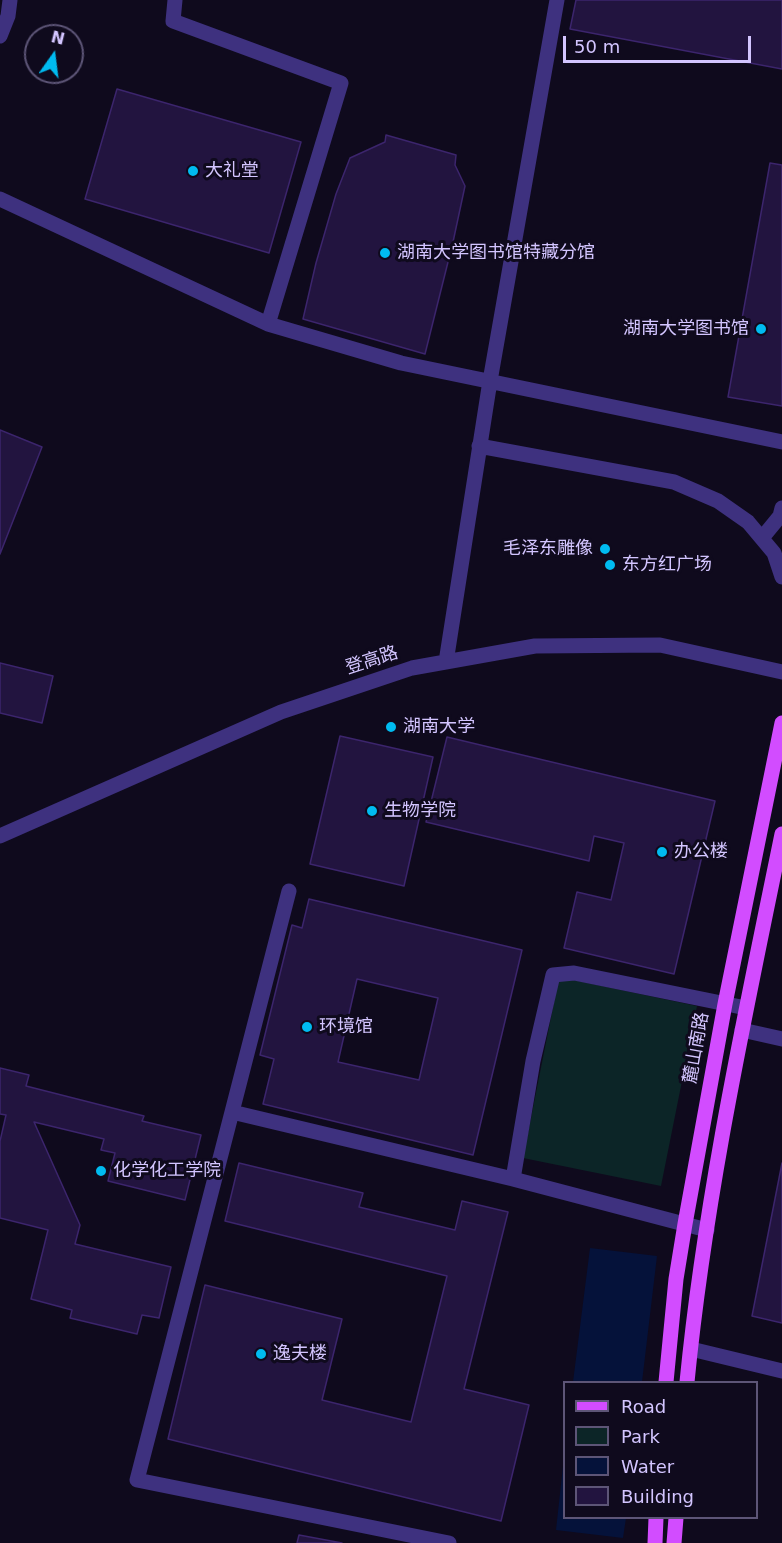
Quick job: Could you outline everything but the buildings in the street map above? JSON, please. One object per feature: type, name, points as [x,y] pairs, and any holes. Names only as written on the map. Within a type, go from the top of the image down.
[{"type":"main road","name":"麓山南路","points":[[666,1381],[676,1279],[685,1224],[724,1004],[782,723]]},
{"type":"main road","points":[[687,1381],[697,1289],[707,1230],[746,1008],[782,834]]},
{"type":"main road","points":[[655,1543],[656,1519]]},
{"type":"main road","points":[[674,1543],[676,1519]]},
{"type":"street","points":[[0,36],[8,15],[10,0]]},
{"type":"street","points":[[174,0],[172,21],[341,83],[268,324]]},
{"type":"street","points":[[446,662],[479,446],[558,0]]},
{"type":"street","points":[[0,199],[268,324],[401,363],[782,442]]},
{"type":"street","points":[[479,446],[674,482],[718,501],[748,522],[762,538],[774,553],[782,577]]},
{"type":"street","points":[[762,538],[780,516],[782,508]]},
{"type":"street","name":"登高路","points":[[0,836],[281,712],[412,668],[535,646],[660,645],[782,672]]},
{"type":"street","points":[[289,891],[136,1480],[449,1543]]},
{"type":"street","points":[[513,1179],[533,1061],[553,975],[574,973],[746,1008]]},
{"type":"street","points":[[742,1030],[782,1039]]},
{"type":"street","points":[[232,1112],[513,1179],[707,1230]]},
{"type":"street","points":[[691,1349],[782,1371]]},
{"type":"green space","points":[[559,977],[697,1006],[661,1186],[523,1158]]},
{"type":"water","points":[[590,1248],[657,1256],[642,1381],[573,1381]]},
{"type":"water","points":[[563,1466],[563,1519],[626,1519],[623,1538],[556,1530]]},
{"type":"place","name":"大礼堂","points":[[193,171]]},
{"type":"place","name":"湖南大学图书馆特藏分馆","points":[[385,253]]},
{"type":"place","name":"湖南大学图书馆","points":[[761,329]]},
{"type":"place","name":"毛泽东雕像","points":[[605,549]]},
{"type":"place","name":"东方红广场","points":[[610,565]]},
{"type":"place","name":"湖南大学","points":[[391,727]]},
{"type":"place","name":"生物学院","points":[[372,811]]},
{"type":"place","name":"办公楼","points":[[662,852]]},
{"type":"place","name":"环境馆","points":[[307,1027]]},
{"type":"place","name":"化学化工学院","points":[[101,1171]]},
{"type":"place","name":"逸夫楼","points":[[261,1354]]}]
